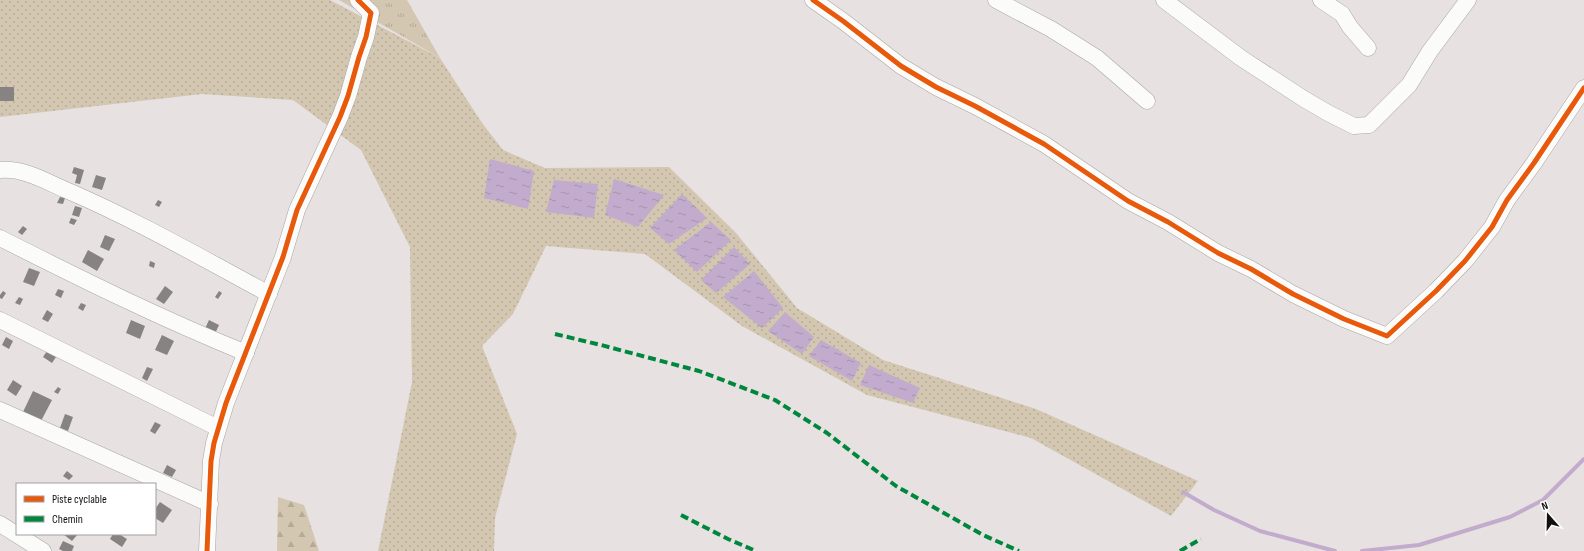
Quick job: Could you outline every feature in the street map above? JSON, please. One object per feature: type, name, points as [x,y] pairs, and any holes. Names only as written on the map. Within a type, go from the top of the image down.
[{"type":"street","points":[[207,551],[211,461],[214,442],[226,403],[283,257],[297,210],[340,117],[348,96],[358,57],[366,37],[371,14],[358,0]]},
{"type":"street","points":[[813,0],[843,21],[901,66],[936,87],[975,106],[1044,144],[1128,201],[1168,222],[1218,253],[1251,269],[1293,294],[1344,319],[1387,336],[1436,291],[1465,261],[1488,232],[1507,200],[1534,164],[1584,88]]},
{"type":"street","points":[[996,0],[1051,29],[1097,58],[1147,101]]},
{"type":"street","points":[[1164,0],[1247,62],[1304,99],[1354,126],[1369,125],[1400,95],[1409,85],[1430,51],[1468,0]]},
{"type":"street","points":[[1321,0],[1342,14],[1350,27],[1368,48]]},
{"type":"street","points":[[0,170],[8,169],[28,173],[101,205],[269,294]]},
{"type":"street","points":[[0,238],[87,282],[189,330],[246,353]]},
{"type":"street","points":[[0,320],[218,428]]},
{"type":"street","points":[[0,410],[210,504]]},
{"type":"street","points":[[0,524],[16,534]]},
{"type":"street","points":[[17,535],[42,551]]},
{"type":"green space","points":[[0,0],[330,0],[440,58],[482,123],[503,150],[545,168],[669,167],[736,233],[797,308],[883,360],[1036,409],[1198,481],[1171,516],[1031,438],[867,395],[742,326],[645,254],[546,246],[513,314],[482,346],[517,434],[495,518],[494,551],[378,551],[412,382],[410,247],[361,150],[293,100],[202,94],[0,117]]},
{"type":"green space","points":[[339,0],[407,0],[440,58]]},
{"type":"green space","points":[[278,497],[304,505],[319,551],[277,551]]},
{"type":"water","points":[[490,159],[534,171],[528,209],[484,198]]},
{"type":"water","points":[[614,179],[664,195],[638,227],[605,215]]},
{"type":"water","points":[[554,180],[598,184],[594,218],[546,212]]},
{"type":"water","points":[[682,194],[707,218],[669,244],[650,228]]},
{"type":"water","points":[[711,222],[731,240],[697,272],[674,250]]},
{"type":"water","points":[[734,247],[750,264],[716,293],[701,280]]},
{"type":"water","points":[[754,271],[783,308],[762,328],[723,297]]},
{"type":"water","points":[[785,312],[814,337],[802,354],[768,331]]},
{"type":"water","points":[[821,340],[861,363],[852,381],[809,356]]},
{"type":"water","points":[[869,365],[920,388],[913,403],[860,385]]},
{"type":"building","points":[[0,87],[14,87],[14,101],[0,101]]},
{"type":"building","points":[[74,167],[84,170],[80,184],[75,183],[77,175],[72,173]]},
{"type":"building","points":[[96,175],[106,178],[102,190],[92,187]]},
{"type":"building","points":[[60,197],[65,198],[63,204],[57,203]]},
{"type":"building","points":[[158,200],[162,202],[159,207],[155,205]]},
{"type":"building","points":[[75,206],[82,208],[79,217],[72,215]]},
{"type":"building","points":[[71,218],[77,220],[74,225],[69,223]]},
{"type":"building","points":[[23,226],[27,229],[22,235],[18,232]]},
{"type":"building","points":[[105,235],[115,239],[109,251],[100,247]]},
{"type":"building","points":[[88,250],[104,259],[97,271],[82,262]]},
{"type":"building","points":[[150,261],[155,263],[154,268],[149,266]]},
{"type":"building","points":[[29,268],[40,272],[34,286],[23,282]]},
{"type":"building","points":[[165,286],[173,292],[164,304],[156,299]]},
{"type":"building","points":[[58,289],[64,291],[61,298],[55,295]]},
{"type":"building","points":[[3,291],[6,293],[2,299],[0,298],[0,295]]},
{"type":"building","points":[[219,291],[222,293],[218,299],[215,297]]},
{"type":"building","points":[[19,297],[23,299],[20,305],[15,303]]},
{"type":"building","points":[[81,303],[86,305],[83,311],[78,308]]},
{"type":"building","points":[[47,310],[53,314],[48,322],[42,319]]},
{"type":"building","points":[[131,320],[145,326],[140,339],[126,333]]},
{"type":"building","points":[[209,320],[219,325],[213,338],[203,333]]},
{"type":"building","points":[[162,335],[174,341],[167,355],[155,350]]},
{"type":"building","points":[[6,337],[13,341],[9,349],[2,345]]},
{"type":"building","points":[[47,351],[56,357],[52,363],[43,357]]},
{"type":"building","points":[[147,367],[153,369],[147,381],[142,378]]},
{"type":"building","points":[[13,380],[22,386],[16,396],[7,390]]},
{"type":"building","points":[[58,387],[61,389],[58,394],[54,392]]},
{"type":"building","points":[[33,391],[52,400],[41,421],[23,412]]},
{"type":"building","points":[[65,414],[73,417],[68,431],[60,428]]},
{"type":"building","points":[[155,422],[161,425],[155,434],[150,431]]},
{"type":"building","points":[[167,465],[176,470],[172,477],[163,473]]},
{"type":"building","points":[[67,471],[73,476],[69,480],[63,476]]},
{"type":"building","points":[[160,502],[172,510],[163,523],[156,519],[156,508]]},
{"type":"building","points":[[64,535],[77,535],[72,541]]},
{"type":"building","points":[[112,535],[121,535],[127,539],[122,547],[110,539]]},
{"type":"building","points":[[63,541],[74,546],[72,551],[63,551],[59,549]]},
{"type":"waterway","points":[[1362,551],[1419,545],[1510,517],[1543,500],[1584,459]]},
{"type":"waterway","points":[[1183,492],[1214,510],[1260,531],[1335,551]]},
{"type":"marked path","points":[[555,334],[699,371],[775,400],[827,433],[896,486],[983,535],[1019,551]]},
{"type":"marked path","points":[[681,515],[728,539],[756,551]]},
{"type":"marked path","points":[[1180,551],[1201,539]]},
{"type":"cycle path","points":[[207,551],[211,461],[214,443],[226,403],[283,257],[297,210],[340,117],[348,96],[366,37],[371,13],[358,0]]},
{"type":"cycle path","points":[[813,0],[843,21],[901,66],[936,87],[975,106],[1044,144],[1128,201],[1168,222],[1218,253],[1251,269],[1293,294],[1344,319],[1387,336],[1436,291],[1465,261],[1492,227],[1507,200],[1534,163],[1584,88]]}]
